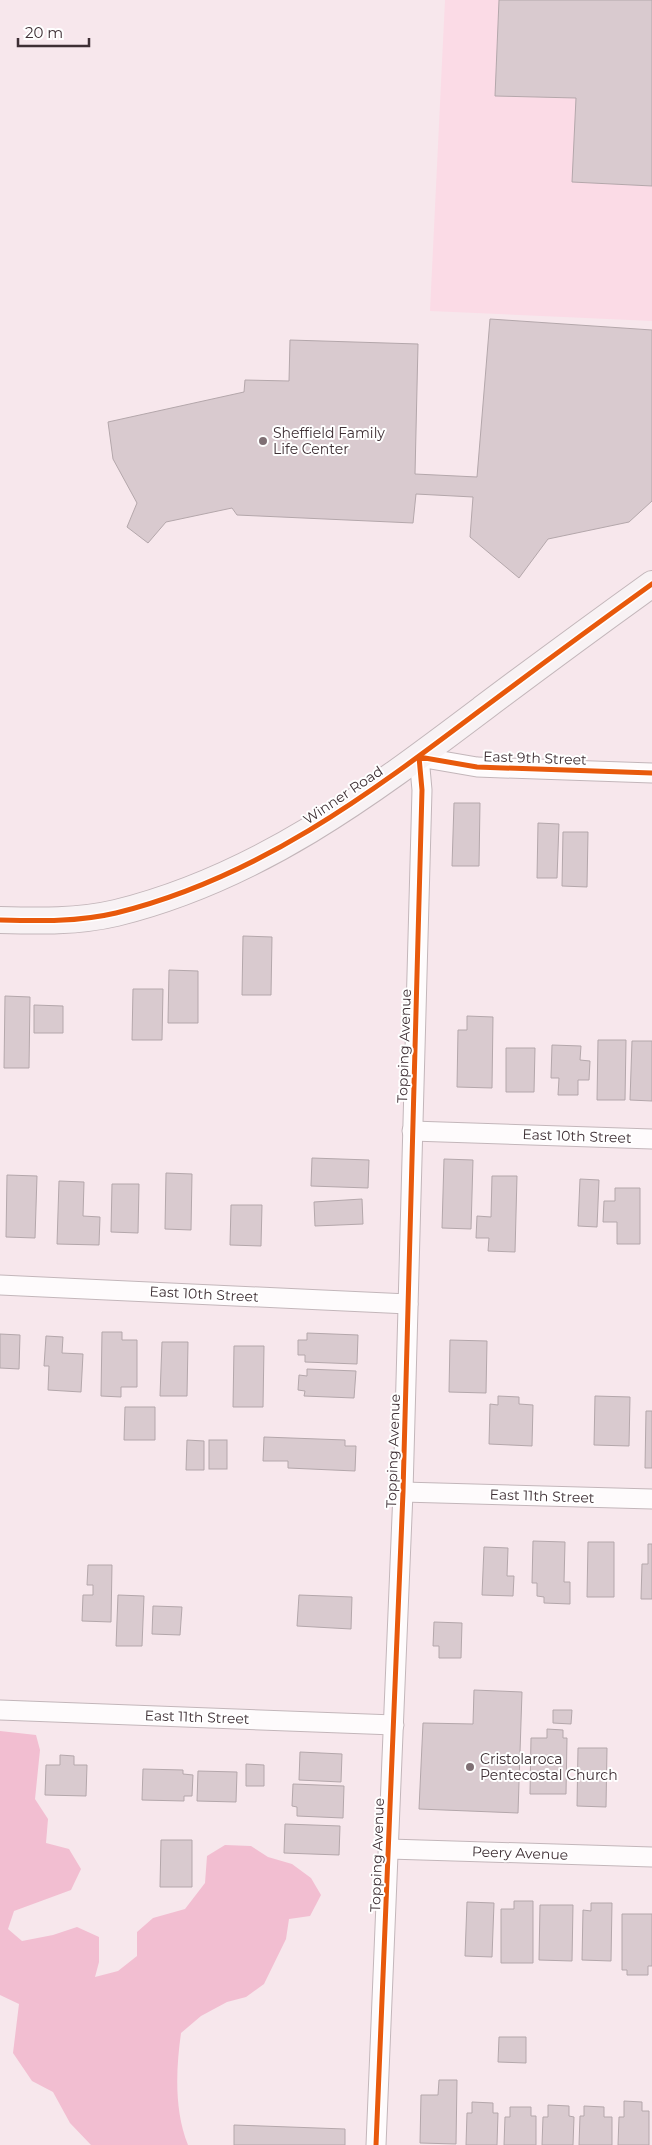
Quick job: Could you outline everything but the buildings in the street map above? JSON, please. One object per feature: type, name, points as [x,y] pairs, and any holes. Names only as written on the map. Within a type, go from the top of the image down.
[{"type":"main road","name":"Winner Road","points":[[0,920],[54,921],[115,913],[184,893],[261,859],[333,817],[419,757],[652,584]]},
{"type":"street","name":"East 9th Street","points":[[419,757],[477,767],[652,773]]},
{"type":"street","name":"Topping Avenue","points":[[376,2145],[403,1492],[422,790],[419,757]]},
{"type":"street","name":"East 10th Street","points":[[412,1131],[652,1138]]},
{"type":"street","name":"East 10th Street","points":[[0,1285],[408,1304]]},
{"type":"street","name":"East 11th Street","points":[[403,1492],[652,1499]]},
{"type":"street","name":"East 11th Street","points":[[0,1710],[394,1725]]},
{"type":"street","name":"Peery Avenue","points":[[388,1849],[652,1857]]},
{"type":"shaded area","points":[[445,0],[652,0],[652,321],[430,311]]},
{"type":"shaded area","points":[[0,1731],[36,1735],[40,1750],[35,1799],[48,1819],[46,1843],[69,1849],[81,1869],[71,1890],[14,1911],[8,1929],[22,1941],[53,1935],[77,1927],[99,1937],[99,1962],[95,1977],[118,1971],[137,1956],[137,1932],[153,1918],[185,1909],[205,1883],[207,1856],[225,1845],[251,1846],[268,1857],[292,1864],[311,1878],[321,1895],[310,1916],[289,1919],[286,1939],[264,1984],[246,1997],[227,2002],[201,2016],[181,2033],[177,2089],[180,2118],[188,2145],[91,2145],[70,2123],[53,2092],[32,2081],[13,2053],[19,2004],[0,1995]]},
{"type":"cycle path","points":[[0,920],[44,921],[116,913],[168,898],[264,856],[354,802],[397,772],[652,584]]},
{"type":"cycle path","points":[[376,2145],[403,1492],[422,790],[419,757],[477,767],[652,773]]},
{"type":"place","name":"Sheffield Family Life Center","points":[[263,441]]},
{"type":"place","name":"Cristolaroca Pentecostal Church","points":[[470,1767]]}]
